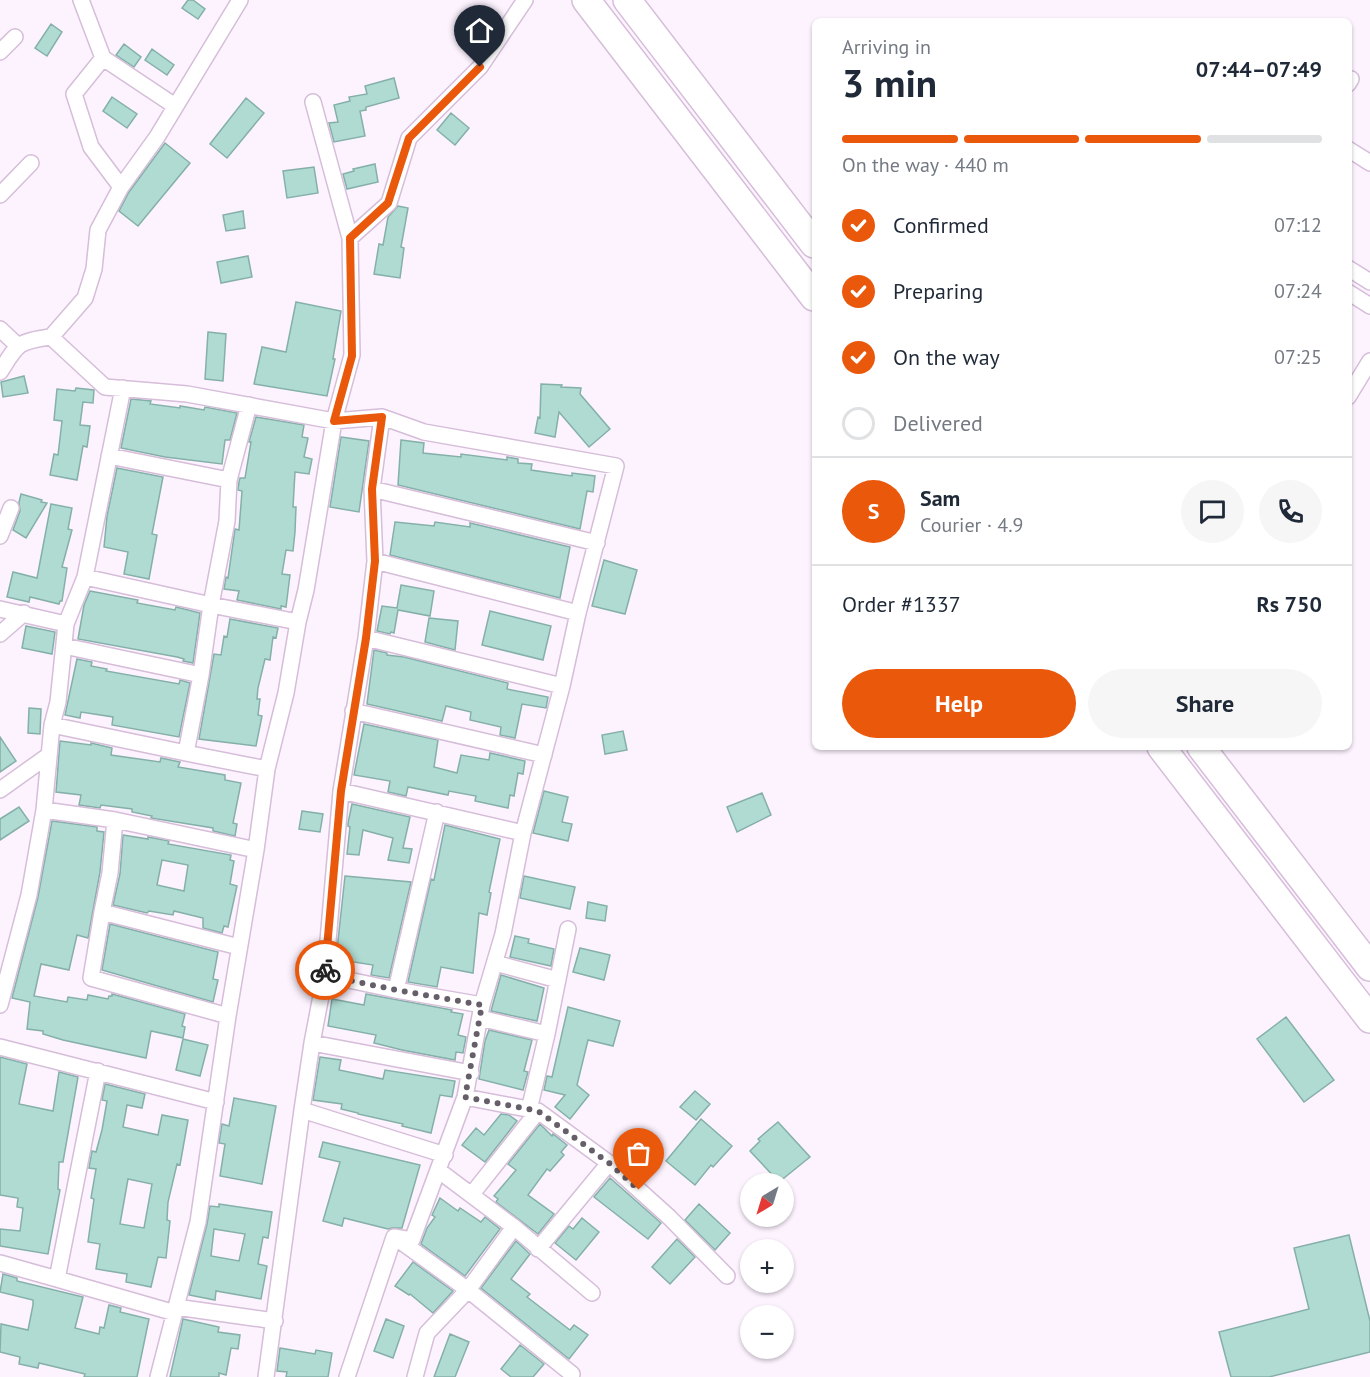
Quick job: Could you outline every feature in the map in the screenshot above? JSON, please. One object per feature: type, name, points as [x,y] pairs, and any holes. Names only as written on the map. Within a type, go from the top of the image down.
[{"type":"highway","points":[[586,0],[812,294]]},
{"type":"highway","points":[[627,0],[812,241]]},
{"type":"highway","points":[[1163,750],[1370,1019]]},
{"type":"highway","points":[[1203,750],[1370,966]]},
{"type":"street","points":[[81,0],[103,58],[176,106]]},
{"type":"street","points":[[0,372],[17,345],[36,338],[51,337],[85,298],[94,269],[98,230],[122,187],[157,137],[240,0]]},
{"type":"street","points":[[350,238],[388,203],[409,138],[480,67],[525,0]]},
{"type":"street","points":[[0,52],[15,37]]},
{"type":"street","points":[[103,58],[74,94],[91,147],[122,187]]},
{"type":"street","points":[[158,1377],[198,1222],[267,769],[286,693],[306,590],[334,421],[352,356],[350,238],[313,102]]},
{"type":"street","points":[[1352,152],[1370,163]]},
{"type":"street","points":[[0,195],[31,164]]},
{"type":"street","points":[[1352,271],[1370,282]]},
{"type":"street","points":[[1352,295],[1370,306]]},
{"type":"street","points":[[0,329],[17,345]]},
{"type":"street","points":[[51,337],[105,387],[188,394],[334,421],[382,417],[424,432],[616,466],[523,833],[503,934],[481,1011],[465,1097],[412,1240],[394,1237]]},
{"type":"street","points":[[1352,391],[1370,362]]},
{"type":"street","points":[[0,998],[29,896],[44,810],[52,725],[58,702],[66,624],[85,577],[123,388]]},
{"type":"street","points":[[186,753],[227,521],[229,480],[249,405]]},
{"type":"street","points":[[266,1377],[302,1110],[325,975],[341,791],[366,638],[375,561],[372,489],[382,417]]},
{"type":"street","points":[[109,456],[229,480]]},
{"type":"street","points":[[372,489],[597,543]]},
{"type":"street","points":[[0,536],[11,508]]},
{"type":"street","points":[[375,561],[579,613]]},
{"type":"street","points":[[85,577],[298,622]]},
{"type":"street","points":[[0,609],[66,624]]},
{"type":"street","points":[[0,634],[24,613]]},
{"type":"street","points":[[366,638],[562,686]]},
{"type":"street","points":[[64,646],[201,675]]},
{"type":"street","points":[[353,711],[544,755]]},
{"type":"street","points":[[52,725],[267,769]]},
{"type":"street","points":[[0,790],[49,755]]},
{"type":"street","points":[[341,791],[523,833]]},
{"type":"street","points":[[44,810],[115,820],[256,850]]},
{"type":"street","points":[[396,990],[436,812]]},
{"type":"street","points":[[115,820],[110,873],[91,978],[228,1016]]},
{"type":"street","points":[[102,912],[239,947]]},
{"type":"street","points":[[472,1194],[534,1111],[568,929]]},
{"type":"street","points":[[495,963],[558,980]]},
{"type":"street","points":[[325,975],[481,1011],[548,1034]]},
{"type":"street","points":[[312,1043],[471,1073]]},
{"type":"street","points":[[0,1047],[216,1102]]},
{"type":"street","points":[[57,1279],[98,1071]]},
{"type":"street","points":[[465,1097],[534,1111],[609,1163],[669,1217],[727,1276]]},
{"type":"street","points":[[302,1110],[445,1155]]},
{"type":"street","points":[[538,1249],[609,1163]]},
{"type":"street","points":[[438,1170],[514,1227],[592,1293]]},
{"type":"street","points":[[415,1377],[427,1333],[468,1290],[514,1227]]},
{"type":"street","points":[[394,1237],[468,1290],[572,1374]]},
{"type":"street","points":[[347,1377],[394,1237]]},
{"type":"street","points":[[0,1263],[175,1310],[275,1321]]},
{"type":"building","points":[[188,0],[193,0],[205,9],[198,19],[182,8]]},
{"type":"building","points":[[51,24],[62,32],[47,56],[35,48]]},
{"type":"building","points":[[124,44],[141,57],[134,67],[116,55]]},
{"type":"building","points":[[152,49],[174,65],[167,75],[145,60]]},
{"type":"building","points":[[394,78],[399,98],[366,107],[366,110],[360,111],[365,136],[334,142],[329,123],[338,122],[334,105],[350,101],[349,97],[367,94],[365,86]]},
{"type":"building","points":[[112,97],[137,114],[127,128],[103,111]]},
{"type":"building","points":[[246,98],[264,113],[227,158],[210,144]]},
{"type":"building","points":[[451,113],[469,128],[455,145],[437,130]]},
{"type":"building","points":[[165,143],[190,163],[138,226],[119,211],[129,192]]},
{"type":"building","points":[[375,164],[378,182],[347,189],[343,174]]},
{"type":"building","points":[[314,167],[318,193],[287,198],[283,171]]},
{"type":"building","points":[[398,206],[408,208],[401,247],[404,248],[400,278],[374,274],[379,244],[383,245],[388,217]]},
{"type":"building","points":[[243,211],[245,228],[226,231],[223,215]]},
{"type":"building","points":[[248,256],[252,277],[221,283],[217,262]]},
{"type":"building","points":[[296,302],[341,311],[333,359],[335,359],[327,396],[254,384],[262,347],[286,352]]},
{"type":"building","points":[[208,332],[226,334],[223,381],[205,379]]},
{"type":"building","points":[[24,376],[28,393],[3,397],[1,382]]},
{"type":"building","points":[[541,384],[581,388],[580,394],[610,429],[589,447],[559,412],[555,437],[535,433],[538,417],[540,418]]},
{"type":"building","points":[[76,388],[94,390],[93,403],[83,402],[80,425],[90,426],[87,447],[83,446],[77,480],[50,475],[54,454],[58,455],[62,421],[54,420],[57,389],[75,391]]},
{"type":"building","points":[[131,399],[180,408],[180,406],[204,410],[205,407],[237,413],[230,440],[225,440],[222,464],[165,457],[121,448]]},
{"type":"building","points":[[256,417],[304,425],[302,437],[308,438],[304,457],[312,459],[309,474],[295,472],[293,507],[296,507],[295,532],[293,551],[286,550],[282,574],[290,575],[286,607],[281,606],[281,609],[237,600],[239,591],[224,589],[226,577],[228,578],[235,529],[239,530],[242,491],[238,490],[239,482],[240,478],[245,478],[251,442],[249,442]]},
{"type":"building","points":[[341,437],[369,441],[359,512],[330,507]]},
{"type":"building","points":[[401,440],[424,443],[423,453],[461,457],[461,454],[507,460],[507,457],[518,459],[518,463],[532,464],[531,470],[572,476],[572,473],[595,476],[593,492],[587,491],[580,529],[398,485]]},
{"type":"building","points":[[117,468],[163,477],[152,534],[157,535],[149,579],[124,574],[128,552],[104,547],[107,516]]},
{"type":"building","points":[[21,494],[47,503],[26,538],[13,530],[20,511]]},
{"type":"building","points":[[51,504],[72,508],[68,529],[72,530],[62,567],[67,568],[62,601],[59,604],[30,597],[29,602],[7,597],[13,572],[37,578]]},
{"type":"building","points":[[395,522],[434,526],[435,522],[470,527],[470,523],[570,547],[560,598],[390,555]]},
{"type":"building","points":[[604,560],[637,570],[625,614],[592,606]]},
{"type":"building","points":[[401,585],[434,591],[430,616],[398,610],[394,633],[377,631],[382,606],[397,608]]},
{"type":"building","points":[[90,591],[138,600],[137,603],[175,610],[176,607],[200,613],[193,663],[177,657],[78,639],[84,605]]},
{"type":"building","points":[[490,611],[551,626],[543,660],[482,645]]},
{"type":"building","points":[[429,618],[458,621],[455,650],[425,642]]},
{"type":"building","points":[[230,619],[278,628],[276,638],[273,637],[270,660],[265,659],[258,688],[257,699],[260,699],[258,715],[262,716],[256,746],[199,739],[214,654],[221,655]]},
{"type":"building","points":[[26,626],[55,632],[52,654],[22,648]]},
{"type":"building","points":[[374,650],[508,683],[507,689],[548,697],[546,708],[522,704],[515,738],[500,735],[501,727],[470,720],[471,712],[446,706],[442,721],[367,704]]},
{"type":"building","points":[[77,659],[92,662],[91,666],[107,669],[106,671],[179,684],[180,680],[190,683],[179,737],[112,725],[113,717],[81,712],[80,718],[65,715]]},
{"type":"building","points":[[29,708],[41,709],[40,734],[28,733]]},
{"type":"building","points":[[364,724],[438,740],[434,767],[457,773],[461,755],[489,760],[490,753],[525,761],[523,774],[518,773],[514,796],[510,795],[508,808],[475,801],[476,796],[449,791],[448,795],[408,787],[406,796],[388,792],[390,781],[354,775]]},
{"type":"building","points":[[623,731],[627,750],[605,754],[602,735]]},
{"type":"building","points":[[0,737],[16,761],[0,772]]},
{"type":"building","points":[[60,741],[91,745],[91,743],[112,748],[111,755],[160,762],[161,758],[180,762],[178,767],[225,775],[225,780],[241,783],[233,823],[237,824],[235,836],[213,831],[213,828],[151,818],[152,816],[132,812],[132,809],[79,805],[81,795],[56,792]]},
{"type":"building","points":[[544,791],[568,797],[562,822],[572,824],[568,841],[533,833]]},
{"type":"building","points":[[762,793],[771,815],[737,832],[727,807]]},
{"type":"building","points":[[352,804],[410,817],[403,848],[412,849],[409,863],[388,860],[393,838],[363,830],[359,855],[347,854],[350,827],[348,823]]},
{"type":"building","points":[[19,807],[29,821],[0,840],[0,819]]},
{"type":"building","points":[[302,811],[323,814],[320,832],[299,829]]},
{"type":"building","points":[[52,821],[97,827],[97,831],[104,832],[100,872],[88,938],[77,935],[69,970],[41,964],[34,996],[67,1002],[68,997],[87,1000],[88,995],[108,999],[112,994],[185,1014],[182,1026],[185,1027],[183,1038],[151,1031],[146,1058],[63,1040],[43,1034],[43,1031],[27,1029],[30,1002],[12,998],[38,897]]},
{"type":"building","points":[[445,825],[500,839],[489,892],[491,893],[487,915],[479,913],[473,973],[441,967],[437,987],[408,982],[431,879],[434,880]]},
{"type":"building","points":[[123,835],[148,839],[148,837],[169,841],[168,844],[231,855],[230,860],[234,861],[230,884],[237,886],[228,927],[224,926],[222,933],[203,928],[203,918],[174,911],[173,915],[149,911],[147,913],[113,905],[120,874]],"holes":[[[162,860],[188,865],[184,891],[157,885]]]},
{"type":"building","points":[[345,876],[411,882],[389,978],[371,975],[373,965],[336,959]]},
{"type":"building","points":[[524,876],[575,887],[570,909],[520,898]]},
{"type":"building","points":[[588,902],[607,906],[605,921],[586,918]]},
{"type":"building","points":[[110,924],[218,952],[213,979],[218,980],[213,1002],[102,970]]},
{"type":"building","points":[[515,936],[529,939],[528,943],[554,949],[551,966],[510,957]]},
{"type":"building","points":[[580,948],[610,955],[604,980],[573,972]]},
{"type":"building","points":[[501,975],[544,988],[537,1021],[491,1011]]},
{"type":"building","points":[[366,994],[463,1014],[458,1035],[466,1037],[463,1053],[456,1052],[455,1060],[402,1050],[374,1043],[376,1035],[328,1026],[332,999],[364,1005]]},
{"type":"building","points":[[568,1007],[620,1021],[613,1046],[588,1040],[577,1085],[589,1095],[570,1119],[555,1107],[565,1095],[544,1090],[547,1076],[552,1077]]},
{"type":"building","points":[[1286,1017],[1334,1080],[1304,1102],[1257,1039]]},
{"type":"building","points":[[489,1030],[532,1040],[524,1071],[528,1072],[523,1090],[479,1079]]},
{"type":"building","points":[[183,1039],[208,1045],[200,1076],[176,1070]]},
{"type":"building","points":[[0,1057],[27,1064],[19,1104],[53,1111],[59,1072],[78,1077],[63,1162],[59,1162],[58,1189],[60,1190],[48,1254],[0,1246],[0,1229],[20,1231],[23,1208],[17,1207],[18,1198],[0,1195]]},
{"type":"building","points":[[320,1057],[341,1060],[339,1070],[383,1079],[385,1070],[455,1081],[452,1097],[440,1095],[431,1133],[341,1109],[342,1104],[313,1100]]},
{"type":"building","points":[[105,1084],[145,1094],[142,1108],[127,1105],[123,1127],[158,1135],[162,1115],[188,1120],[180,1165],[177,1164],[168,1202],[167,1220],[170,1221],[166,1258],[158,1257],[151,1287],[126,1282],[127,1274],[96,1269],[100,1244],[88,1242],[94,1199],[91,1198],[96,1169],[89,1168],[92,1151],[96,1152],[102,1130],[107,1101],[102,1100]],"holes":[[[128,1179],[152,1184],[144,1228],[120,1224]]]},
{"type":"building","points":[[695,1091],[710,1104],[696,1120],[680,1107]]},
{"type":"building","points":[[234,1098],[276,1106],[262,1184],[220,1176],[225,1144],[219,1143],[222,1124],[229,1126]]},
{"type":"building","points":[[501,1114],[509,1115],[517,1121],[485,1162],[462,1145],[476,1128],[484,1135]]},
{"type":"building","points":[[701,1119],[732,1146],[713,1167],[711,1165],[695,1185],[666,1161]]},
{"type":"building","points":[[778,1122],[810,1157],[790,1173],[771,1173],[750,1151],[760,1141],[758,1139]]},
{"type":"building","points":[[540,1124],[552,1136],[553,1134],[567,1145],[561,1152],[564,1155],[550,1171],[547,1169],[528,1195],[554,1214],[538,1234],[496,1202],[498,1199],[494,1196],[516,1170],[508,1164]]},
{"type":"building","points":[[323,1142],[420,1165],[402,1228],[388,1229],[344,1218],[342,1226],[323,1221],[340,1162],[319,1157]]},
{"type":"building","points":[[610,1178],[661,1223],[648,1239],[594,1197]]},
{"type":"building","points":[[440,1198],[458,1211],[460,1208],[481,1222],[485,1217],[500,1229],[465,1276],[421,1244],[427,1228],[435,1217],[432,1215]]},
{"type":"building","points":[[219,1204],[272,1212],[268,1238],[263,1237],[258,1264],[267,1266],[261,1299],[216,1291],[215,1300],[189,1295],[210,1206],[219,1207]],"holes":[[[214,1229],[245,1234],[239,1261],[211,1256]]]},
{"type":"building","points":[[699,1204],[730,1233],[715,1250],[685,1220]]},
{"type":"building","points":[[582,1218],[599,1232],[576,1260],[555,1243],[569,1226],[573,1229]]},
{"type":"building","points":[[1349,1235],[1370,1321],[1370,1352],[1269,1377],[1231,1377],[1219,1332],[1309,1309],[1294,1248]]},
{"type":"building","points":[[677,1239],[695,1257],[670,1284],[652,1267]]},
{"type":"building","points":[[516,1241],[530,1254],[511,1279],[530,1294],[527,1297],[570,1330],[574,1325],[588,1335],[569,1359],[481,1288]]},
{"type":"building","points":[[413,1262],[453,1291],[433,1313],[410,1294],[395,1286]]},
{"type":"building","points":[[3,1274],[17,1278],[17,1281],[83,1297],[75,1328],[99,1334],[100,1327],[104,1328],[109,1305],[121,1308],[120,1312],[149,1319],[137,1377],[84,1377],[85,1374],[39,1363],[38,1368],[19,1364],[20,1357],[0,1352],[1,1324],[28,1330],[33,1305],[33,1300],[0,1292]]},
{"type":"building","points":[[183,1319],[219,1327],[218,1332],[240,1335],[238,1349],[231,1348],[226,1375],[219,1373],[219,1377],[170,1377]]},
{"type":"building","points":[[386,1319],[404,1326],[393,1358],[374,1351]]},
{"type":"building","points":[[450,1334],[469,1342],[455,1377],[434,1377]]},
{"type":"building","points":[[520,1345],[544,1364],[533,1377],[511,1377],[501,1369]]},
{"type":"building","points":[[280,1348],[315,1354],[316,1350],[332,1353],[328,1377],[286,1377],[287,1372],[277,1371]]},
{"type":"way so far","points":[[325,970],[325,975],[482,1005],[465,1097],[538,1111],[609,1163],[639,1190]]},
{"type":"route","points":[[325,970],[341,791],[366,638],[375,561],[372,489],[382,417],[334,421],[352,356],[350,238],[388,203],[409,138],[480,67]]}]
